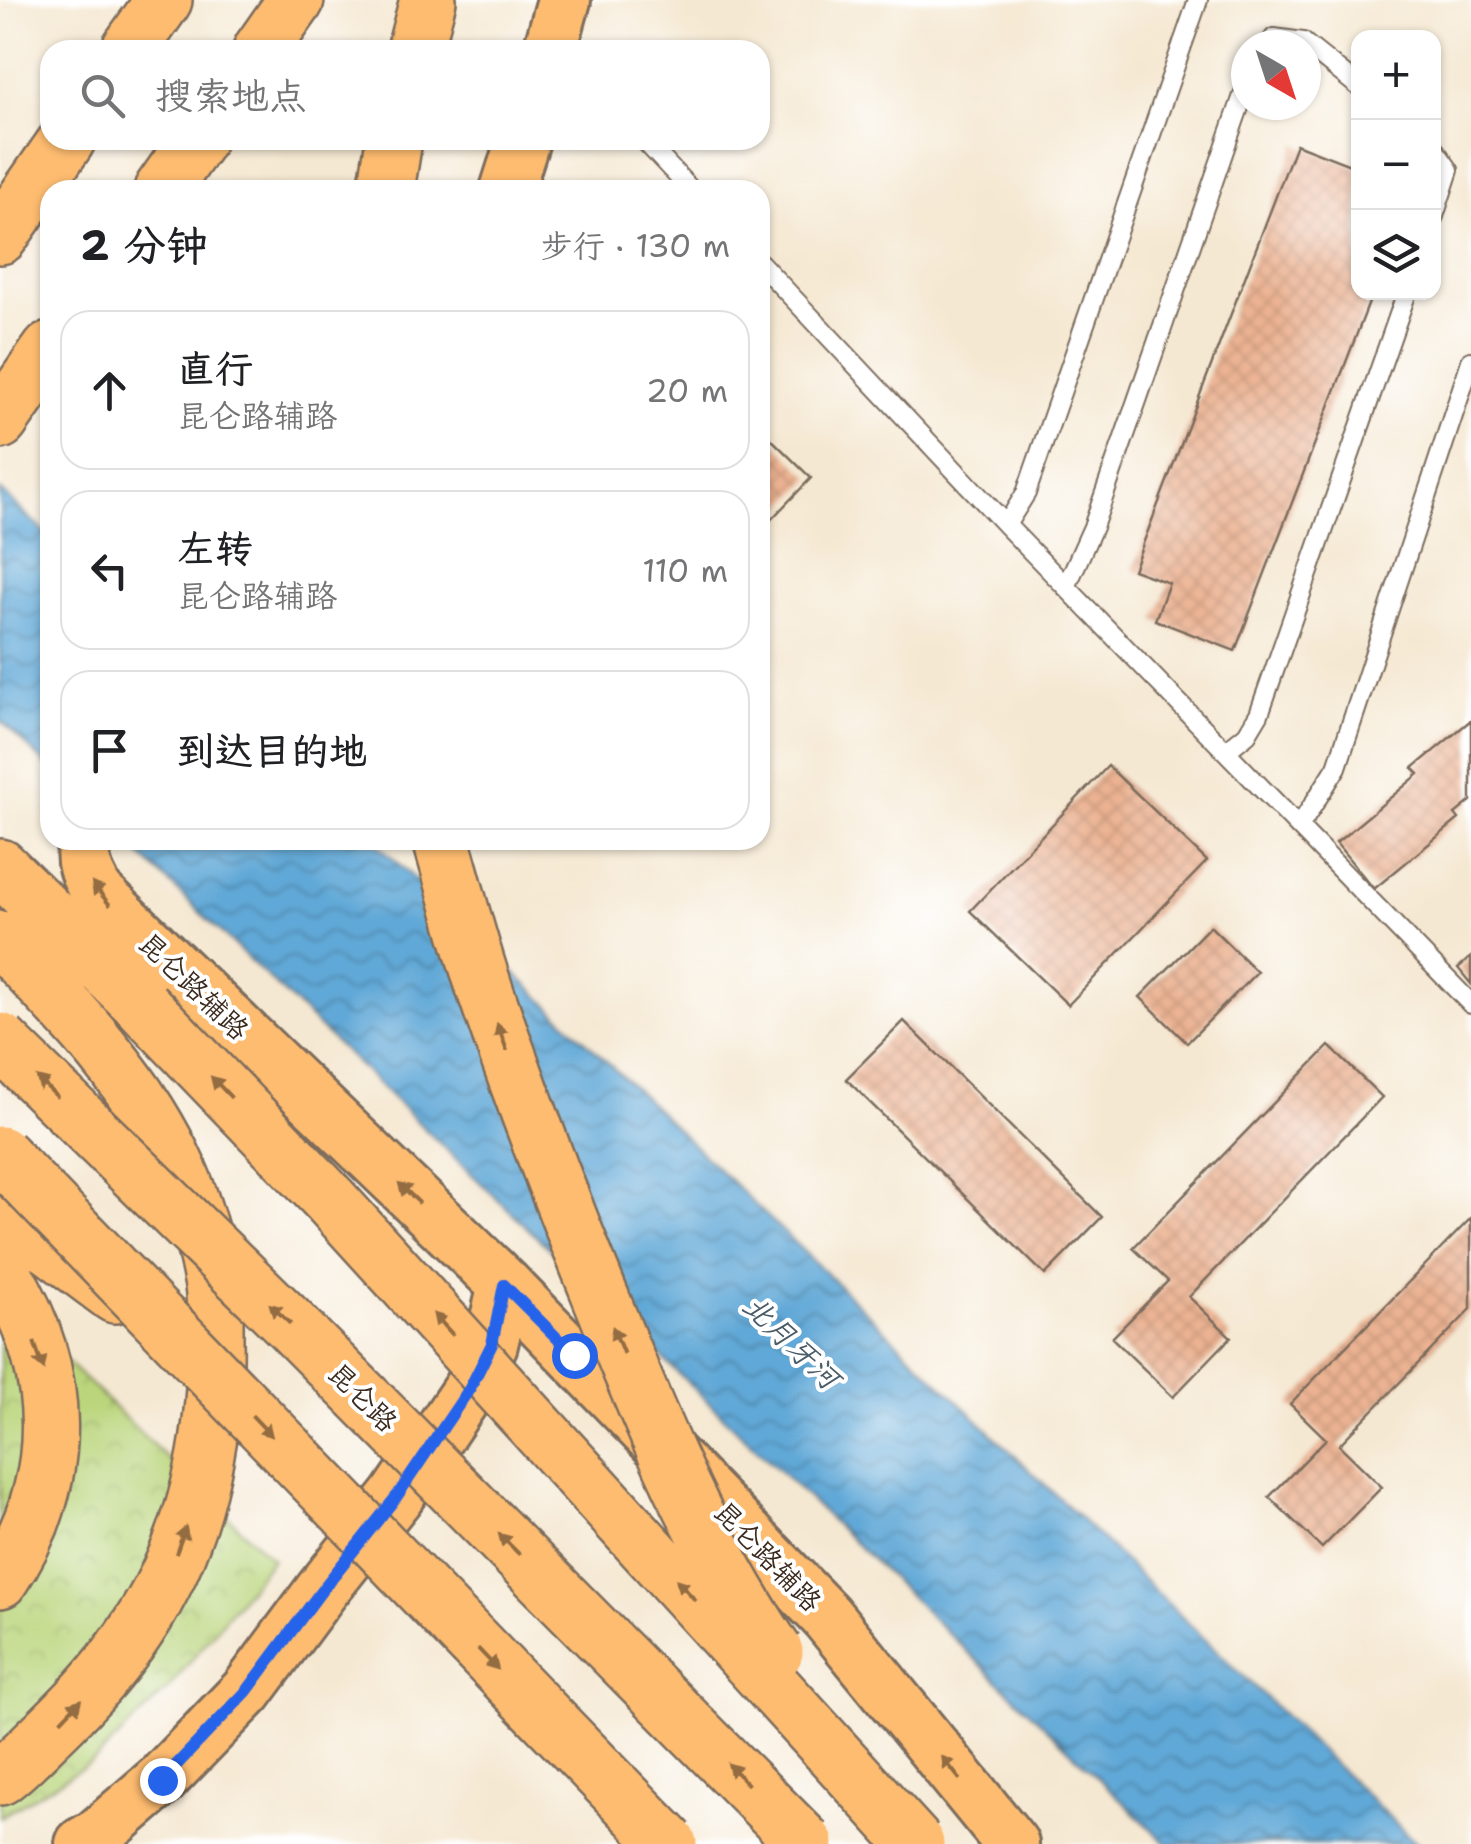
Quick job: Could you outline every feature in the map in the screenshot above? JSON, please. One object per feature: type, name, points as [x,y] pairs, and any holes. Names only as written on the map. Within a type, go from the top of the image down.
[{"type":"highway","points":[[136,40],[164,0]]},
{"type":"highway","points":[[268,40],[296,0]]},
{"type":"highway","points":[[418,40],[428,0]]},
{"type":"highway","points":[[0,236],[60,150]]},
{"type":"highway","points":[[169,180],[191,150]]},
{"type":"highway","points":[[388,180],[392,150]]},
{"type":"highway","points":[[0,421],[40,364]]},
{"type":"highway","points":[[444,850],[485,991],[563,1204],[638,1390],[685,1493],[746,1609],[870,1790]]},
{"type":"highway","points":[[0,867],[143,1006],[330,1200],[916,1844]]},
{"type":"highway","points":[[0,940],[82,1025],[130,1084],[180,1172],[213,1282],[216,1372],[208,1450],[192,1512],[170,1569],[138,1628],[86,1694],[0,1777]]},
{"type":"highway","name":"昆仑路","points":[[0,1041],[293,1326],[806,1844]]},
{"type":"highway","points":[[0,1154],[669,1844]]},
{"type":"highway","points":[[0,1204],[20,1224],[186,1348]]},
{"type":"highway","points":[[0,1268],[18,1296],[44,1371],[51,1428],[42,1496],[16,1557],[0,1580]]},
{"type":"main road","points":[[553,40],[564,0]]},
{"type":"main road","points":[[510,180],[519,150]]},
{"type":"main road","name":"昆仑路辅路","points":[[83,850],[86,874],[96,893],[504,1285],[826,1616],[1012,1844]]},
{"type":"main road","points":[[83,1841],[162,1780],[247,1691],[397,1496],[470,1388],[492,1344],[504,1285]]},
{"type":"lane","points":[[1006,525],[1026,493],[1198,0]]},
{"type":"lane","points":[[1321,56],[1351,80]]},
{"type":"lane","points":[[1066,586],[1093,528],[1235,120]]},
{"type":"lane","points":[[654,150],[682,180]]},
{"type":"lane","points":[[1441,159],[1449,170],[1441,195]]},
{"type":"lane","points":[[770,274],[1006,525],[1471,1004]]},
{"type":"lane","points":[[1226,752],[1260,714],[1404,300]]},
{"type":"lane","points":[[1299,827],[1337,767],[1471,361]]},
{"type":"green space","points":[[0,1298],[272,1559],[169,1688],[95,1760],[0,1817]]},
{"type":"water","points":[[0,490],[40,528],[40,758],[0,720]]},
{"type":"water","name":"北月牙河","points":[[135,850],[384,850],[1417,1844],[1167,1844]]},
{"type":"building","points":[[1296,144],[1351,165],[1351,300],[1370,300],[1235,651],[1155,620],[1169,583],[1133,570]]},
{"type":"building","points":[[770,438],[811,478],[770,521]]},
{"type":"building","points":[[1471,720],[1471,801],[1455,814],[1459,819],[1374,889],[1336,843],[1419,774],[1413,768]]},
{"type":"building","points":[[1108,766],[1207,861],[1068,1005],[970,911]]},
{"type":"building","points":[[1210,926],[1257,972],[1187,1043],[1140,997]]},
{"type":"building","points":[[1471,957],[1471,984],[1458,968]]},
{"type":"building","points":[[904,1021],[1102,1217],[1045,1275],[846,1079]]},
{"type":"building","points":[[1329,1046],[1382,1097],[1189,1297],[1231,1337],[1173,1397],[1112,1338],[1168,1281],[1133,1248]]},
{"type":"building","points":[[1471,1218],[1471,1309],[1339,1445],[1382,1487],[1322,1548],[1269,1497],[1326,1439],[1290,1404]]},
{"type":"route","points":[[162,1780],[247,1691],[397,1496],[470,1388],[492,1344],[504,1285],[574,1355]]}]
